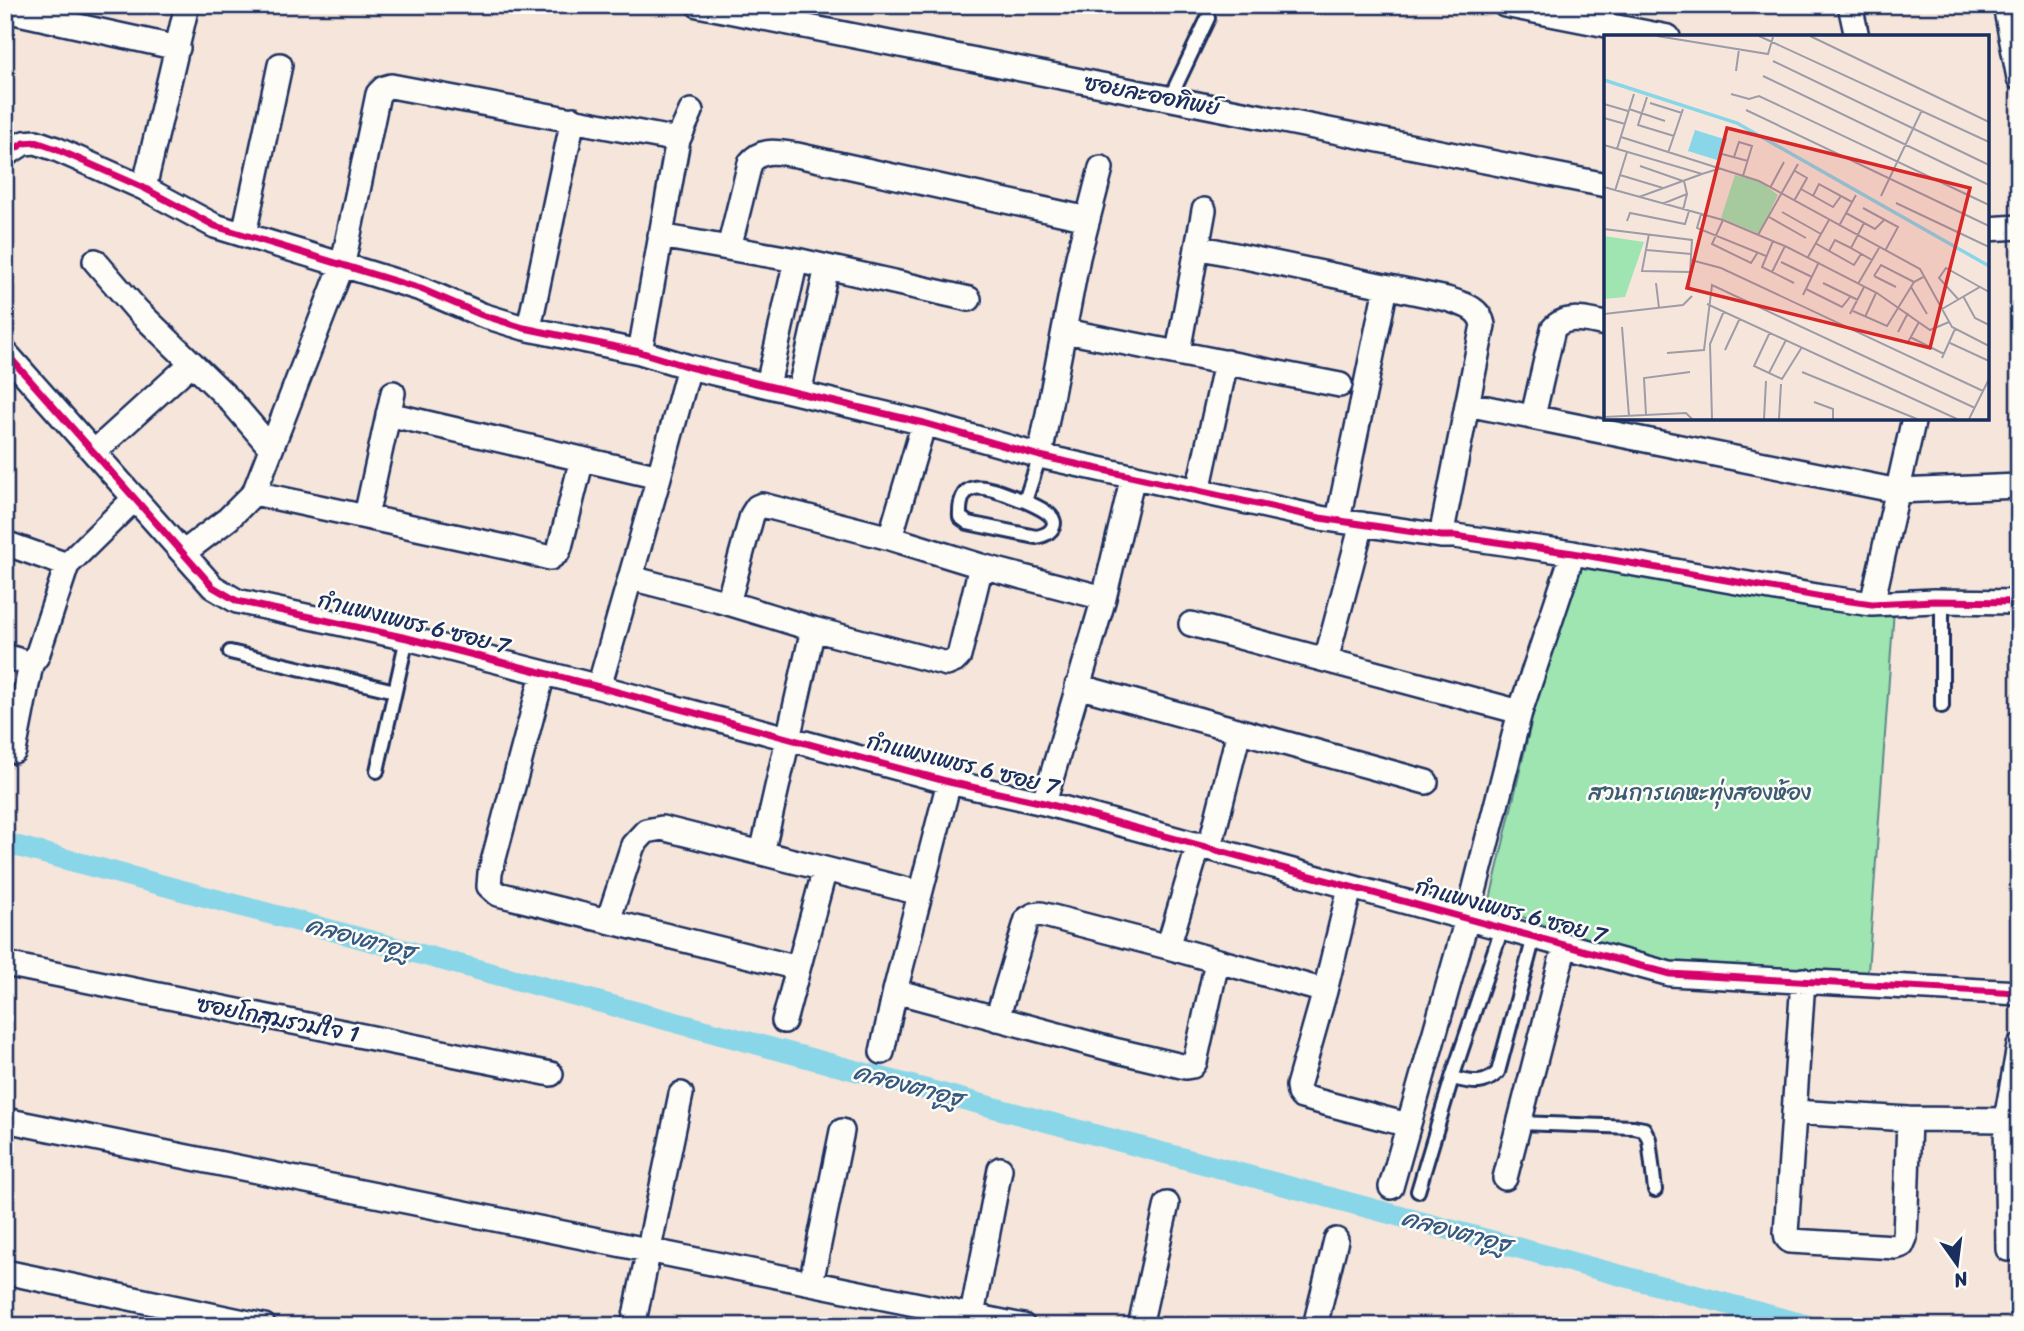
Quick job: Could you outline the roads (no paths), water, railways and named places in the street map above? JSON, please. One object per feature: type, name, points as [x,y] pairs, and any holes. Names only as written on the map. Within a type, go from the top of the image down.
[{"type":"street","points":[[144,188],[187,5]]},
{"type":"street","name":"ซอยละออทิพย์","points":[[698,5],[1604,185]]},
{"type":"street","points":[[1505,5],[1658,35]]},
{"type":"street","points":[[1850,5],[1857,35]]},
{"type":"street","points":[[2005,5],[2019,78]]},
{"type":"street","points":[[5,10],[177,48]]},
{"type":"street","points":[[244,234],[280,65]]},
{"type":"street","points":[[183,553],[228,519],[254,492],[343,263],[378,94],[384,88],[391,86],[678,140]]},
{"type":"street","points":[[640,352],[678,140],[691,111]]},
{"type":"street","points":[[529,328],[573,119]]},
{"type":"street","points":[[5,155],[23,143],[36,142],[144,188],[215,226],[343,263],[421,289],[482,315],[924,423],[1040,456],[1338,520],[1573,552],[1822,597],[1872,604],[2019,602]]},
{"type":"street","points":[[729,248],[750,163],[755,156],[769,152],[1088,219]]},
{"type":"street","points":[[1040,456],[1078,257],[1101,168]]},
{"type":"street","points":[[1178,352],[1204,210]]},
{"type":"street","points":[[1989,229],[2019,227]]},
{"type":"street","points":[[660,236],[796,260],[969,299]]},
{"type":"street","points":[[1197,247],[1447,299],[1477,312],[1483,326],[1441,536]]},
{"type":"street","points":[[768,385],[796,260]]},
{"type":"street","points":[[95,261],[138,310],[229,399],[271,447]]},
{"type":"street","points":[[799,393],[827,267]]},
{"type":"street","points":[[1338,520],[1386,286]]},
{"type":"street","points":[[1533,416],[1553,328],[1558,322],[1571,319],[1604,324]]},
{"type":"street","points":[[1065,331],[1340,385]]},
{"type":"street","name":"กำแพงเพชร 6 ซอย 7","points":[[5,352],[213,587],[237,601],[407,638],[599,687],[949,782],[1044,803],[1670,974],[2015,991]]},
{"type":"street","points":[[1198,491],[1226,362]]},
{"type":"street","points":[[94,452],[192,363]]},
{"type":"street","points":[[599,687],[689,367]]},
{"type":"street","points":[[366,516],[391,404],[582,459],[660,477]]},
{"type":"street","points":[[1467,404],[1898,491],[2019,486]]},
{"type":"street","points":[[1872,604],[1914,420]]},
{"type":"street","points":[[890,538],[924,423]]},
{"type":"street","points":[[254,492],[550,558],[560,547],[582,459]]},
{"type":"street","points":[[1044,803],[1104,598],[1133,476]]},
{"type":"street","points":[[15,751],[31,664],[37,656],[67,565],[135,498]]},
{"type":"street","points":[[728,603],[752,515],[762,505],[1104,598]]},
{"type":"street","points":[[1326,660],[1362,524]]},
{"type":"street","points":[[5,543],[67,565]]},
{"type":"street","points":[[1391,1187],[1467,919],[1520,712],[1573,552]]},
{"type":"street","points":[[631,578],[947,664],[954,662],[959,656],[981,566]]},
{"type":"street","points":[[1191,624],[1520,712]]},
{"type":"street","points":[[762,853],[813,629]]},
{"type":"street","points":[[5,656],[31,664]]},
{"type":"street","points":[[543,674],[490,873],[489,887],[498,894],[798,968]]},
{"type":"street","points":[[1077,686],[1426,782]]},
{"type":"street","points":[[1168,947],[1204,846],[1239,731]]},
{"type":"street","points":[[882,1052],[949,782]]},
{"type":"street","points":[[608,921],[633,845],[646,831],[663,828],[920,893]]},
{"type":"street","points":[[784,1021],[825,869]]},
{"type":"street","points":[[1350,888],[1298,1086],[1299,1093],[1302,1097],[1408,1125]]},
{"type":"street","points":[[998,1019],[1027,919],[1041,914],[1325,991]]},
{"type":"street","points":[[1505,1178],[1565,946]]},
{"type":"street","points":[[895,991],[1186,1067],[1195,1062],[1217,962]]},
{"type":"street","name":"ซอยโกสุมรวมใจ 1","points":[[5,964],[551,1074]]},
{"type":"street","points":[[1802,980],[1787,1238],[1790,1241],[1804,1242],[1896,1247],[1902,1245],[1905,1238],[1909,1119]]},
{"type":"street","points":[[2008,1249],[2006,1120],[2019,1046]]},
{"type":"street","points":[[633,1326],[681,1094]]},
{"type":"street","points":[[1794,1112],[1909,1119],[2006,1120]]},
{"type":"street","points":[[5,1120],[1023,1326]]},
{"type":"street","points":[[811,1283],[842,1131]]},
{"type":"street","points":[[972,1315],[1000,1169]]},
{"type":"street","points":[[1140,1326],[1167,1204]]},
{"type":"street","points":[[1315,1326],[1336,1240]]},
{"type":"street","points":[[5,1272],[264,1326]]},
{"type":"lane","points":[[1170,99],[1208,18]]},
{"type":"lane","points":[[1025,501],[1040,456]]},
{"type":"lane","points":[[970,488],[981,488],[1025,501],[1053,518],[1055,523],[1052,529],[1043,536],[1035,537],[968,523],[960,517],[961,499],[970,488]]},
{"type":"lane","points":[[1942,601],[1942,706]]},
{"type":"lane","points":[[377,771],[407,638]]},
{"type":"lane","points":[[230,652],[395,691]]},
{"type":"lane","points":[[1418,1191],[1502,928]]},
{"type":"lane","points":[[1452,1078],[1480,1084],[1498,1072],[1534,937]]},
{"type":"lane","points":[[1519,1123],[1644,1129],[1649,1139],[1655,1190]]},
{"type":"waterway","name":"คลองตาอูฐ","points":[[5,843],[1810,1326]]},
{"type":"park label","name":"สวนการเคหะทุ่งสองห้อง","points":[[1700,792]]}]
